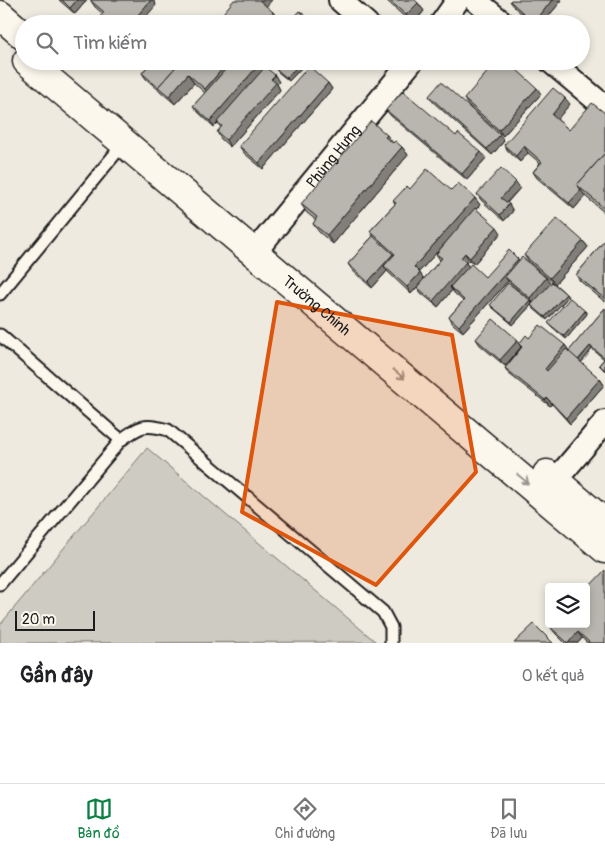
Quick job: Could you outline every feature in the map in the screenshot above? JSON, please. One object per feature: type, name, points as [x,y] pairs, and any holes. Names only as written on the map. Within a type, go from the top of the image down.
[{"type":"street","points":[[340,0],[357,15]]},
{"type":"street","points":[[447,15],[458,0]]},
{"type":"street","points":[[475,0],[493,15]]},
{"type":"street","points":[[0,16],[15,28]]},
{"type":"street","points":[[0,38],[15,50]]},
{"type":"street","name":"Trường Chinh","points":[[38,70],[124,143],[259,246],[555,481],[605,523]]},
{"type":"street","name":"Trường Chinh","points":[[64,70],[259,246],[605,549]]},
{"type":"street","name":"Phùng Hưng","points":[[259,246],[404,70]]},
{"type":"street","points":[[561,70],[605,107]]},
{"type":"street","points":[[555,481],[605,422]]},
{"type":"lane","points":[[0,294],[124,143]]},
{"type":"lane","points":[[0,335],[121,440]]},
{"type":"lane","points":[[0,584],[121,440],[137,428],[148,424],[168,430],[383,612],[391,627],[391,643]]},
{"type":"highlighted area","points":[[277,302],[452,335],[476,472],[376,585],[242,512]]},
{"type":"shaded area","points":[[147,448],[376,642],[0,643],[0,625]]},
{"type":"building","points":[[62,0],[77,0],[70,8]]},
{"type":"building","points":[[151,0],[138,15],[102,15],[104,12],[91,1]]},
{"type":"building","points":[[234,0],[259,0],[273,12],[270,15],[222,15]]},
{"type":"building","points":[[389,0],[415,0],[418,3],[406,15]]},
{"type":"building","points":[[552,0],[540,15],[525,15],[510,1]]},
{"type":"building","points":[[300,11],[304,15],[296,15]]},
{"type":"building","points":[[144,70],[173,70],[158,87],[160,89],[142,73]]},
{"type":"building","points":[[173,70],[221,70],[205,89],[188,74],[169,96],[158,87]]},
{"type":"building","points":[[225,70],[254,70],[210,121],[193,106]]},
{"type":"building","points":[[262,70],[269,70],[275,75],[271,79],[276,83],[226,140],[217,132],[222,126],[217,122]]},
{"type":"building","points":[[277,70],[294,70],[287,78]]},
{"type":"building","points":[[306,70],[313,70],[328,83],[259,163],[239,146]]},
{"type":"building","points":[[489,70],[517,70],[537,88],[499,130],[464,99]]},
{"type":"building","points":[[441,82],[500,135],[487,149],[429,96]]},
{"type":"building","points":[[553,88],[565,98],[552,115],[569,130],[592,103],[605,113],[605,153],[577,185],[581,190],[569,203],[533,172],[542,162],[524,146],[516,156],[504,145]]},
{"type":"building","points":[[403,91],[456,136],[458,133],[481,152],[462,174],[386,110]]},
{"type":"building","points":[[371,121],[387,135],[385,137],[393,143],[395,141],[402,147],[327,235],[313,224],[317,217],[301,204]]},
{"type":"building","points":[[605,153],[605,209],[577,185]]},
{"type":"building","points":[[501,168],[516,182],[501,198],[509,204],[500,215],[477,194]]},
{"type":"building","points":[[427,169],[451,190],[458,183],[475,198],[414,267],[420,273],[407,287],[384,266],[395,254],[370,231],[396,203],[393,201],[407,186],[410,189]]},
{"type":"building","points":[[475,208],[497,227],[470,258],[465,253],[461,258],[466,262],[433,301],[417,287],[442,258],[436,254]]},
{"type":"building","points":[[557,218],[583,241],[550,278],[524,255]]},
{"type":"building","points":[[373,236],[393,254],[368,282],[348,264]]},
{"type":"building","points":[[605,240],[605,299],[576,275]]},
{"type":"building","points":[[509,250],[518,259],[459,326],[449,317],[464,300],[450,287],[471,264],[485,277]]},
{"type":"building","points":[[522,257],[546,278],[530,298],[505,277]]},
{"type":"building","points":[[552,282],[566,294],[545,317],[531,305]]},
{"type":"building","points":[[508,283],[530,300],[511,322],[490,305]]},
{"type":"building","points":[[570,298],[585,311],[564,336],[548,323]]},
{"type":"building","points":[[605,308],[605,358],[590,346],[578,360],[568,352]]},
{"type":"building","points":[[493,319],[518,340],[500,360],[476,339]]},
{"type":"building","points":[[540,325],[565,345],[545,369],[547,371],[566,349],[600,379],[566,418],[547,398],[545,400],[505,368],[522,347],[519,344],[526,335],[529,338]]},
{"type":"building","points":[[605,358],[605,370],[599,365]]},
{"type":"building","points":[[605,570],[605,643],[590,643],[578,632],[568,643],[551,628],[590,628],[590,586]]},
{"type":"building","points":[[534,624],[553,643],[514,643]]}]
